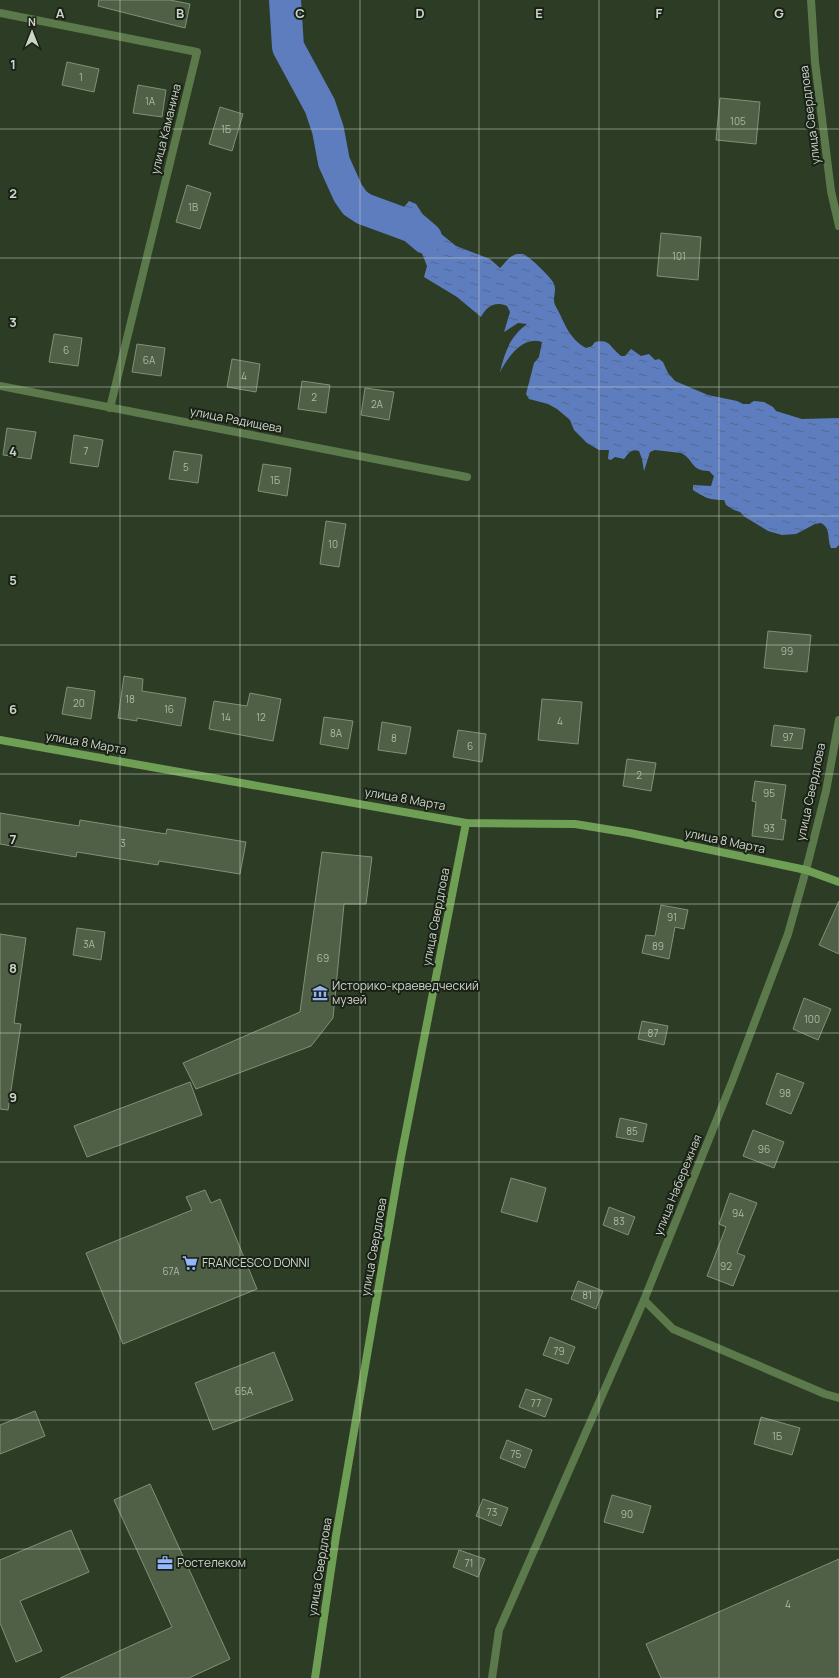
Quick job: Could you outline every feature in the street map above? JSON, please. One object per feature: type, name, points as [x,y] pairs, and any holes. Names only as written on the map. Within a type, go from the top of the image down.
[{"type":"street","name":"улица Свердлова","points":[[811,0],[815,62],[831,191],[839,226]]},
{"type":"street","name":"улица Каманина","points":[[0,12],[198,52],[110,408]]},
{"type":"street","name":"улица Радищева","points":[[0,386],[467,477]]},
{"type":"street","name":"улица Свердлова","points":[[806,870],[826,791],[839,720]]},
{"type":"street","name":"улица 8 Марта","points":[[0,740],[466,822],[575,824],[630,833],[806,870],[839,882]]},
{"type":"street","name":"улица Свердлова","points":[[315,1678],[336,1536],[401,1157],[466,822]]},
{"type":"street","name":"улица Набережная","points":[[492,1678],[499,1630],[644,1300],[732,1082],[788,934],[806,870]]},
{"type":"street","points":[[644,1300],[673,1329],[825,1394],[839,1398]]},
{"type":"water","points":[[409,201],[416,204],[433,230],[440,233],[456,246],[490,259],[500,268],[509,258],[517,254],[523,254],[530,258],[545,272],[554,284],[555,305],[567,329],[580,344],[586,348],[592,346],[595,342],[600,341],[610,344],[621,356],[625,356],[631,349],[641,356],[649,354],[655,360],[659,359],[663,362],[668,373],[675,381],[708,395],[737,401],[743,404],[749,404],[754,401],[764,402],[773,407],[776,411],[802,419],[839,418],[839,545],[836,548],[831,548],[828,531],[821,523],[815,524],[796,534],[782,535],[768,531],[745,517],[740,512],[726,505],[724,500],[715,500],[701,495],[693,490],[693,485],[711,486],[714,476],[709,471],[695,467],[685,455],[681,453],[655,450],[650,452],[644,471],[639,451],[636,450],[628,453],[624,459],[615,457],[611,460],[608,459],[609,450],[599,450],[587,443],[574,430],[570,420],[557,409],[548,404],[529,399],[526,394],[534,363],[539,357],[542,342],[535,341],[522,344],[507,360],[500,372],[504,357],[512,339],[527,324],[518,323],[504,332],[510,312],[507,306],[495,304],[489,307],[481,317],[457,297],[424,277],[427,266],[414,238],[395,226],[388,218],[408,214],[404,207]]},
{"type":"building","points":[[99,0],[170,0],[190,4],[185,28],[98,6]]},
{"type":"building","points":[[67,62],[99,69],[94,92],[62,85]]},
{"type":"building","points":[[138,85],[166,90],[162,117],[133,113]]},
{"type":"building","points":[[720,98],[760,102],[756,144],[716,140]]},
{"type":"building","points":[[220,107],[243,114],[232,151],[209,144]]},
{"type":"building","points":[[187,185],[211,193],[200,229],[176,222]]},
{"type":"building","points":[[661,233],[701,237],[698,280],[657,276]]},
{"type":"building","points":[[54,334],[82,338],[78,366],[49,362]]},
{"type":"building","points":[[137,344],[165,348],[161,376],[132,372]]},
{"type":"building","points":[[232,359],[260,364],[256,392],[227,387]]},
{"type":"building","points":[[302,381],[330,385],[326,413],[298,409]]},
{"type":"building","points":[[365,388],[394,392],[389,420],[361,415]]},
{"type":"building","points":[[7,428],[36,432],[31,459],[3,455]]},
{"type":"building","points":[[74,435],[103,440],[98,467],[70,463]]},
{"type":"building","points":[[174,451],[202,455],[198,483],[169,479]]},
{"type":"building","points":[[263,464],[291,468],[287,496],[258,491]]},
{"type":"building","points":[[326,521],[346,524],[339,567],[320,564]]},
{"type":"building","points":[[768,631],[811,635],[807,672],[764,668]]},
{"type":"building","points":[[124,676],[143,679],[142,691],[186,698],[181,726],[137,718],[137,721],[118,718]]},
{"type":"building","points":[[67,687],[95,691],[91,719],[62,714]]},
{"type":"building","points":[[250,693],[281,699],[273,741],[209,729],[214,701],[247,706]]},
{"type":"building","points":[[542,699],[582,702],[578,744],[538,740]]},
{"type":"building","points":[[324,717],[353,721],[348,749],[320,744]]},
{"type":"building","points":[[382,722],[411,727],[406,754],[378,750]]},
{"type":"building","points":[[774,725],[805,729],[802,749],[771,746]]},
{"type":"building","points":[[458,730],[486,734],[482,762],[453,757]]},
{"type":"building","points":[[627,759],[656,763],[651,791],[623,786]]},
{"type":"building","points":[[755,781],[786,785],[781,819],[786,820],[783,840],[752,836],[756,802],[752,801]]},
{"type":"building","points":[[0,813],[79,826],[80,820],[166,834],[167,829],[246,842],[240,874],[159,861],[158,865],[77,852],[76,857],[0,844]]},
{"type":"building","points":[[322,852],[372,857],[366,904],[344,904],[333,1018],[311,1046],[196,1089],[183,1063],[300,1012]]},
{"type":"building","points":[[839,901],[839,954],[819,945]]},
{"type":"building","points":[[661,905],[688,910],[684,929],[675,927],[669,959],[642,953],[646,935],[655,936]]},
{"type":"building","points":[[77,928],[105,932],[101,960],[73,955]]},
{"type":"building","points":[[0,934],[26,938],[14,1023],[21,1024],[8,1110],[0,1109]]},
{"type":"building","points":[[804,998],[831,1009],[818,1040],[793,1029]]},
{"type":"building","points":[[642,1021],[668,1026],[664,1045],[638,1039]]},
{"type":"building","points":[[777,1073],[804,1083],[791,1114],[766,1104]]},
{"type":"building","points":[[190,1082],[202,1115],[87,1157],[74,1126]]},
{"type":"building","points":[[620,1118],[647,1124],[643,1142],[616,1137]]},
{"type":"building","points":[[753,1130],[784,1142],[774,1168],[743,1156]]},
{"type":"building","points":[[511,1178],[546,1188],[537,1222],[501,1212]]},
{"type":"building","points":[[205,1190],[211,1203],[220,1199],[257,1289],[123,1344],[86,1253],[192,1210],[186,1197]]},
{"type":"building","points":[[730,1193],[757,1203],[737,1253],[745,1256],[733,1286],[707,1276],[726,1227],[719,1224]]},
{"type":"building","points":[[609,1207],[635,1217],[628,1235],[603,1225]]},
{"type":"building","points":[[578,1281],[603,1291],[596,1309],[571,1299]]},
{"type":"building","points":[[550,1337],[575,1347],[568,1364],[543,1355]]},
{"type":"building","points":[[274,1352],[293,1400],[213,1430],[195,1383]]},
{"type":"building","points":[[526,1389],[552,1399],[545,1417],[519,1407]]},
{"type":"building","points":[[35,1411],[45,1436],[0,1454],[0,1425]]},
{"type":"building","points":[[761,1417],[800,1428],[792,1455],[754,1444]]},
{"type":"building","points":[[507,1440],[532,1450],[525,1468],[500,1458]]},
{"type":"building","name":"Ростелеком","points":[[150,1484],[230,1659],[189,1678],[60,1678],[172,1627],[114,1500]]},
{"type":"building","points":[[612,1495],[651,1506],[643,1533],[604,1522]]},
{"type":"building","points":[[483,1499],[508,1508],[501,1526],[476,1516]]},
{"type":"building","points":[[71,1530],[89,1572],[20,1601],[42,1651],[16,1662],[0,1623],[0,1560]]},
{"type":"building","points":[[459,1550],[485,1559],[478,1577],[453,1567]]},
{"type":"building","points":[[839,1559],[839,1678],[661,1678],[646,1644]]},
{"type":"waterway","points":[[285,0],[288,47],[320,106],[328,130],[334,162],[348,193],[355,203],[364,209],[413,227],[426,238]]},
{"type":"place","name":"Историко-краеведческий музей","points":[[320,993]]},
{"type":"place","name":"FRANCESCO DONNI","points":[[190,1263]]},
{"type":"place","name":"Ростелеком","points":[[165,1563]]}]
